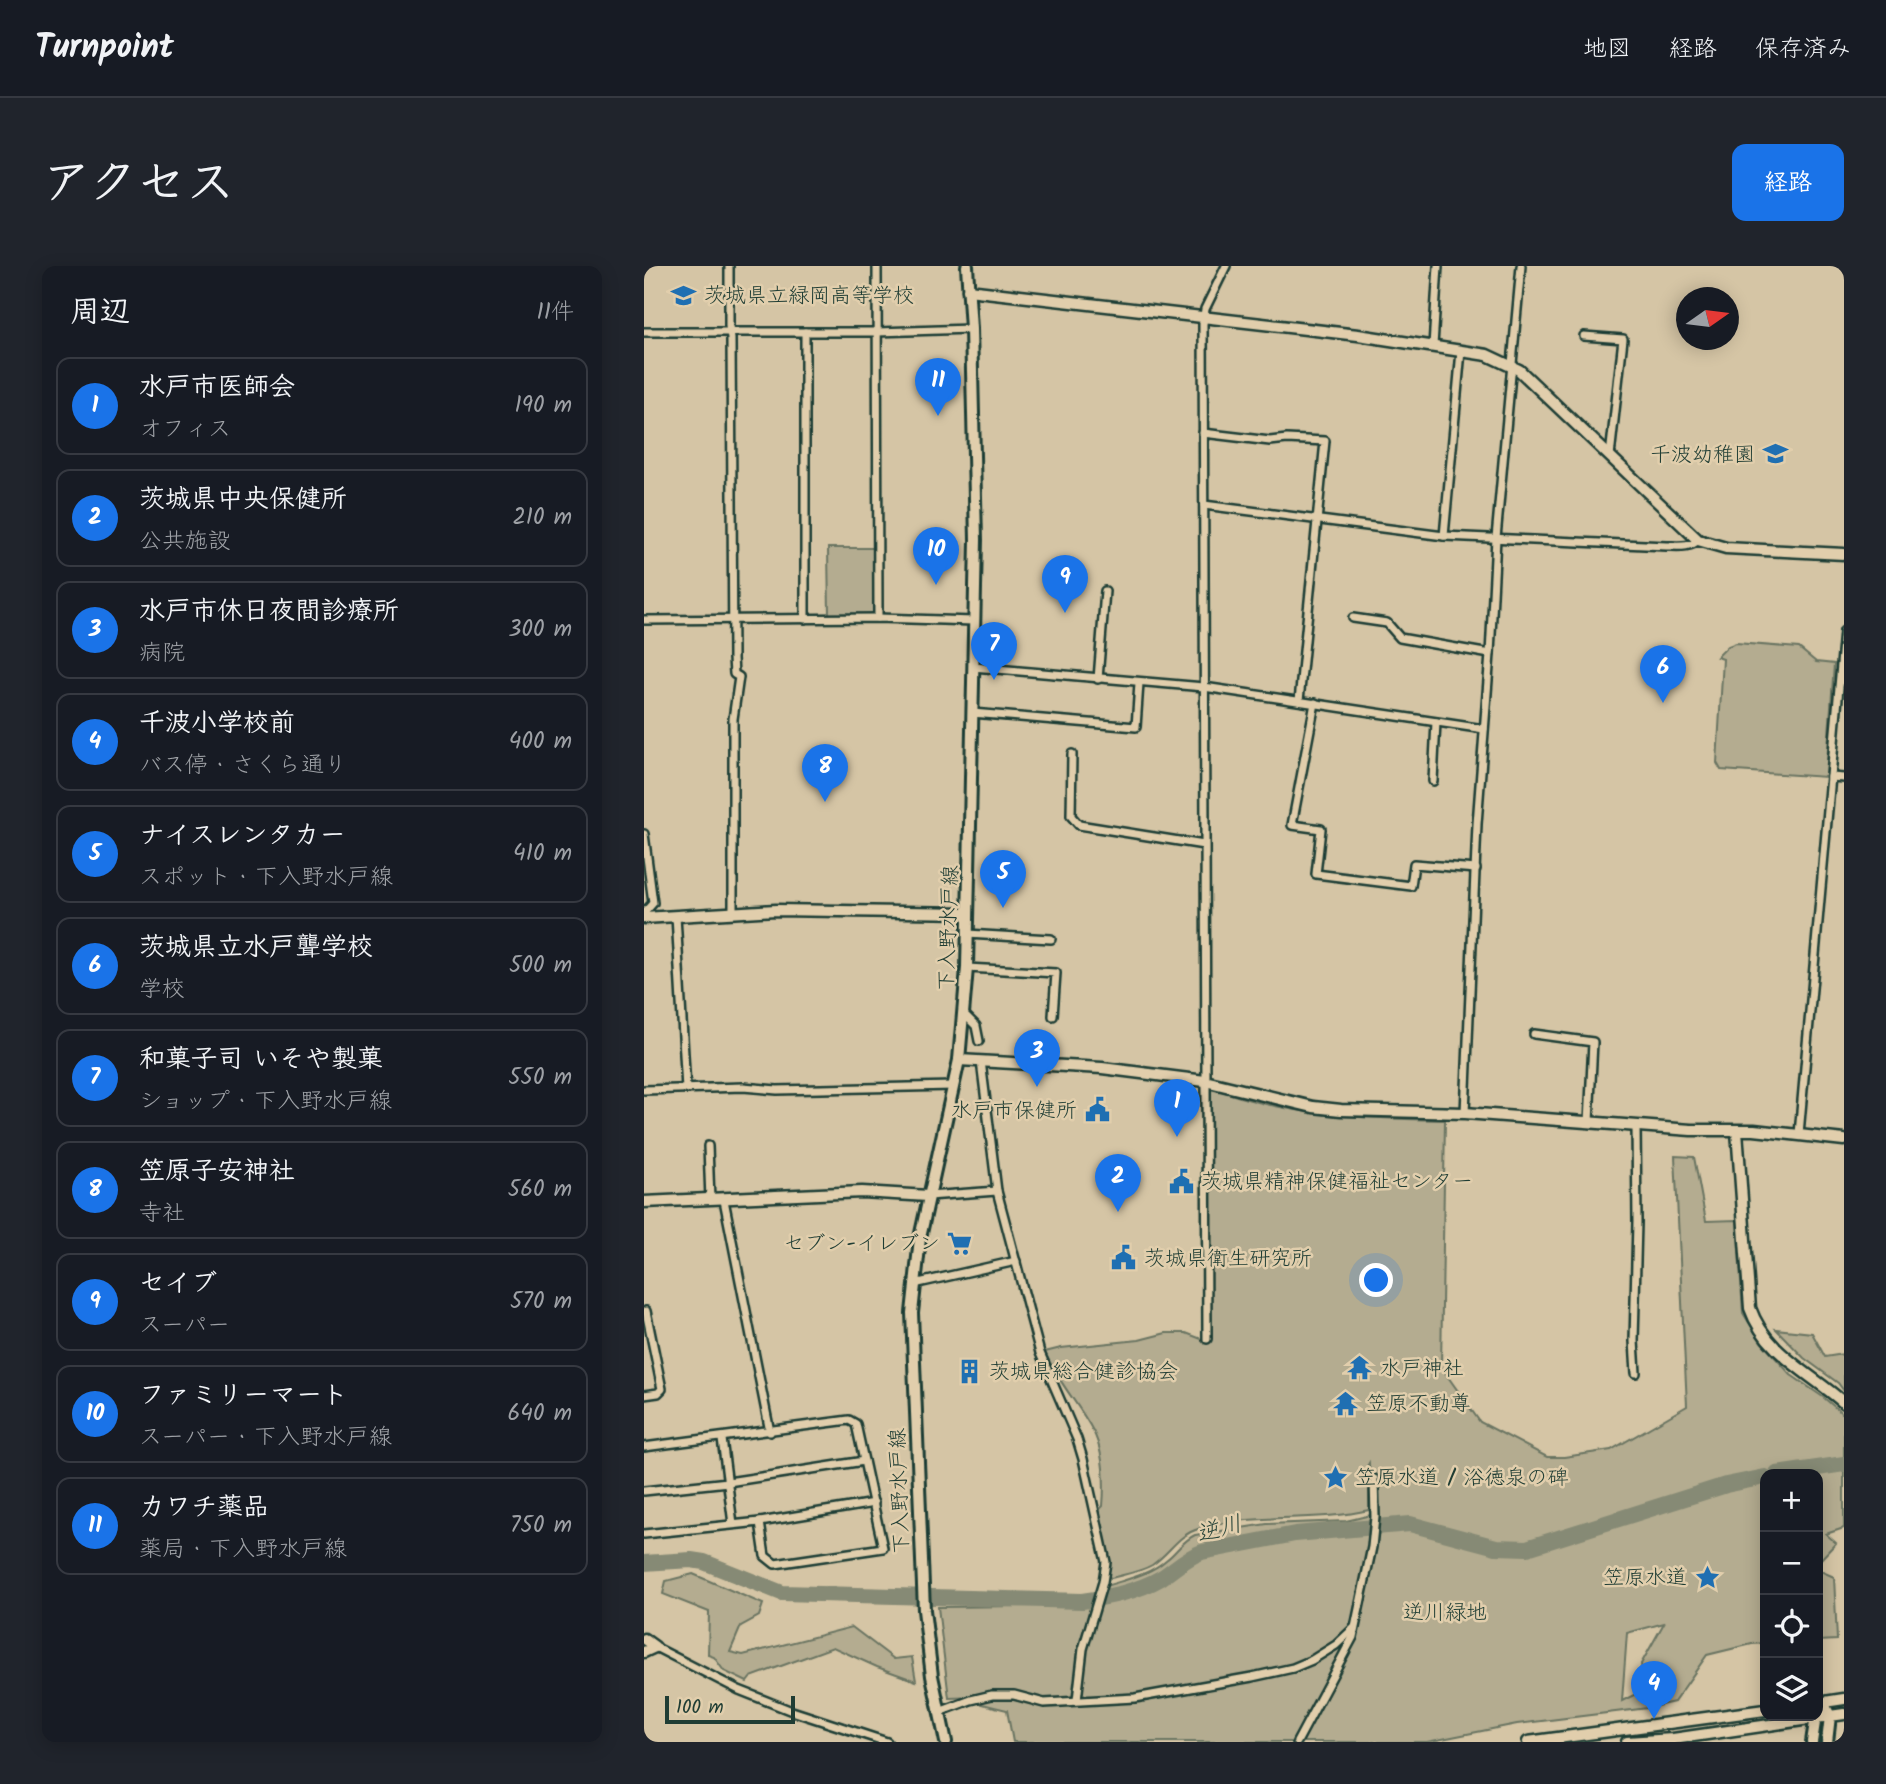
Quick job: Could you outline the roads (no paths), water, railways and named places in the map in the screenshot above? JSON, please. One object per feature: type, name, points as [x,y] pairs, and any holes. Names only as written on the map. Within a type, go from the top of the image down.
[{"type":"main road","name":"下入野水戸線","points":[[939,1712],[924,1610],[912,1343],[914,1284],[928,1196],[958,1060],[967,968],[976,540],[967,266]]},
{"type":"main road","points":[[1823,1706],[1830,1716],[1827,1742]]},
{"type":"main road","points":[[939,1712],[946,1742]]},
{"type":"main road","points":[[1812,1742],[1815,1721]]},
{"type":"street","points":[[729,266],[734,674],[738,677],[733,719],[733,912]]},
{"type":"street","points":[[877,266],[878,618]]},
{"type":"street","points":[[1207,1339],[1203,316],[1226,266]]},
{"type":"street","points":[[1433,346],[1437,266]]},
{"type":"street","points":[[1465,1113],[1476,869],[1496,538],[1521,266]]},
{"type":"street","points":[[968,290],[1203,316],[1487,355],[1519,370],[1698,540],[1714,547],[1844,554]]},
{"type":"street","points":[[644,332],[877,332],[971,329]]},
{"type":"street","points":[[805,332],[805,619]]},
{"type":"street","points":[[1584,337],[1623,339],[1610,456]]},
{"type":"street","points":[[1444,536],[1461,351]]},
{"type":"street","points":[[1203,433],[1270,441],[1325,440],[1299,701]]},
{"type":"street","points":[[1204,505],[1444,536],[1667,546],[1695,544],[1698,540]]},
{"type":"street","points":[[1098,679],[1105,591]]},
{"type":"street","points":[[644,620],[878,618],[974,621]]},
{"type":"street","points":[[1353,618],[1387,623],[1400,638],[1490,654]]},
{"type":"street","points":[[1799,1134],[1844,631]]},
{"type":"street","points":[[973,667],[1204,687],[1484,729]]},
{"type":"street","points":[[972,713],[1136,727],[1139,683]]},
{"type":"street","points":[[1315,703],[1292,825],[1321,829],[1316,874],[1411,886],[1414,864],[1476,869]]},
{"type":"street","points":[[1433,781],[1436,722]]},
{"type":"street","points":[[1072,754],[1071,816],[1079,825],[1204,845]]},
{"type":"street","points":[[1831,777],[1844,778]]},
{"type":"street","points":[[644,834],[653,902],[644,916]]},
{"type":"street","points":[[644,916],[776,910],[968,913]]},
{"type":"street","points":[[676,916],[686,1088]]},
{"type":"street","points":[[967,934],[1051,939]]},
{"type":"street","points":[[967,968],[1056,973],[1053,1016]]},
{"type":"street","points":[[963,1013],[976,1026],[979,1041]]},
{"type":"street","points":[[1534,1034],[1593,1042],[1589,1122]]},
{"type":"street","points":[[958,1060],[1102,1068],[1205,1080],[1313,1107],[1341,1110],[1465,1113],[1737,1132],[1754,1130],[1844,1140]]},
{"type":"street","points":[[981,1061],[997,1191],[1040,1353],[1083,1459],[1106,1562],[1083,1649],[1077,1700]]},
{"type":"street","points":[[644,1090],[953,1086]]},
{"type":"street","points":[[1636,1126],[1636,1373]]},
{"type":"street","points":[[1737,1132],[1750,1308],[1755,1321],[1765,1336],[1793,1364],[1844,1403]]},
{"type":"street","points":[[708,1146],[710,1200]]},
{"type":"street","points":[[644,1202],[862,1192],[928,1196],[997,1191]]},
{"type":"street","points":[[724,1200],[771,1432]]},
{"type":"street","points":[[914,1284],[1016,1261]]},
{"type":"street","points":[[644,1395],[658,1393],[662,1389],[646,1311]]},
{"type":"street","points":[[644,1447],[722,1439],[849,1420],[856,1424],[883,1548],[775,1564],[765,1556],[760,1522]]},
{"type":"street","points":[[722,1439],[733,1524]]},
{"type":"street","points":[[644,1491],[728,1482],[864,1461]]},
{"type":"street","points":[[1297,1742],[1353,1637],[1364,1595],[1373,1540],[1374,1479]]},
{"type":"street","points":[[644,1534],[760,1522],[874,1503]]},
{"type":"street","points":[[939,1712],[992,1695],[1014,1696],[1044,1703],[1154,1696],[1293,1668],[1336,1645],[1354,1628]]},
{"type":"street","points":[[644,1639],[750,1694],[792,1711],[887,1742]]},
{"type":"street","points":[[644,1652],[655,1647]]},
{"type":"street","points":[[1823,1703],[1844,1699]]},
{"type":"street","points":[[1528,1742],[1760,1711]]},
{"type":"street","points":[[1823,1716],[1844,1714]]},
{"type":"street","points":[[1627,1742],[1673,1740],[1786,1721]]},
{"type":"waterway","name":"逆川","points":[[1810,1469],[1844,1464]]},
{"type":"waterway","name":"逆川","points":[[644,1563],[691,1560],[704,1562],[782,1593],[1082,1601],[1142,1587],[1202,1552],[1295,1534],[1410,1524],[1496,1547],[1527,1548],[1726,1485],[1760,1478]]},
{"type":"place","name":"茨城県立緑岡高等学校","points":[[684,295]]},
{"type":"place","name":"カワチ薬品","points":[[938,416]]},
{"type":"place","name":"千波幼稚園","points":[[1775,454]]},
{"type":"place","name":"ファミリーマート","points":[[936,585]]},
{"type":"place","name":"セイブ","points":[[1065,613]]},
{"type":"place","name":"和菓子司 いそや製菓","points":[[994,680]]},
{"type":"place","name":"茨城県立水戸聾学校","points":[[1663,703]]},
{"type":"place","name":"笠原子安神社","points":[[825,802]]},
{"type":"place","name":"ナイスレンタカー","points":[[1003,908]]},
{"type":"place","name":"水戸市休日夜間診療所","points":[[1037,1087]]},
{"type":"place","name":"水戸市保健所","points":[[1097,1110]]},
{"type":"place","name":"水戸市医師会","points":[[1177,1137]]},
{"type":"place","name":"茨城県精神保健福祉センター","points":[[1181,1181]]},
{"type":"place","name":"茨城県中央保健所","points":[[1118,1212]]},
{"type":"place","name":"セブン-イレブン","points":[[960,1243]]},
{"type":"place","name":"茨城県衛生研究所","points":[[1124,1258]]},
{"type":"place","name":"水戸神社","points":[[1360,1368]]},
{"type":"place","name":"茨城県総合健診協会","points":[[969,1371]]},
{"type":"place","name":"笠原不動尊","points":[[1346,1403]]},
{"type":"place","name":"笠原水道 / 浴徳泉の碑","points":[[1335,1477]]},
{"type":"place","name":"笠原水道","points":[[1707,1577]]},
{"type":"place","name":"千波小学校前","points":[[1654,1719]]},
{"type":"park label","name":"逆川緑地","points":[[1445,1612]]}]
